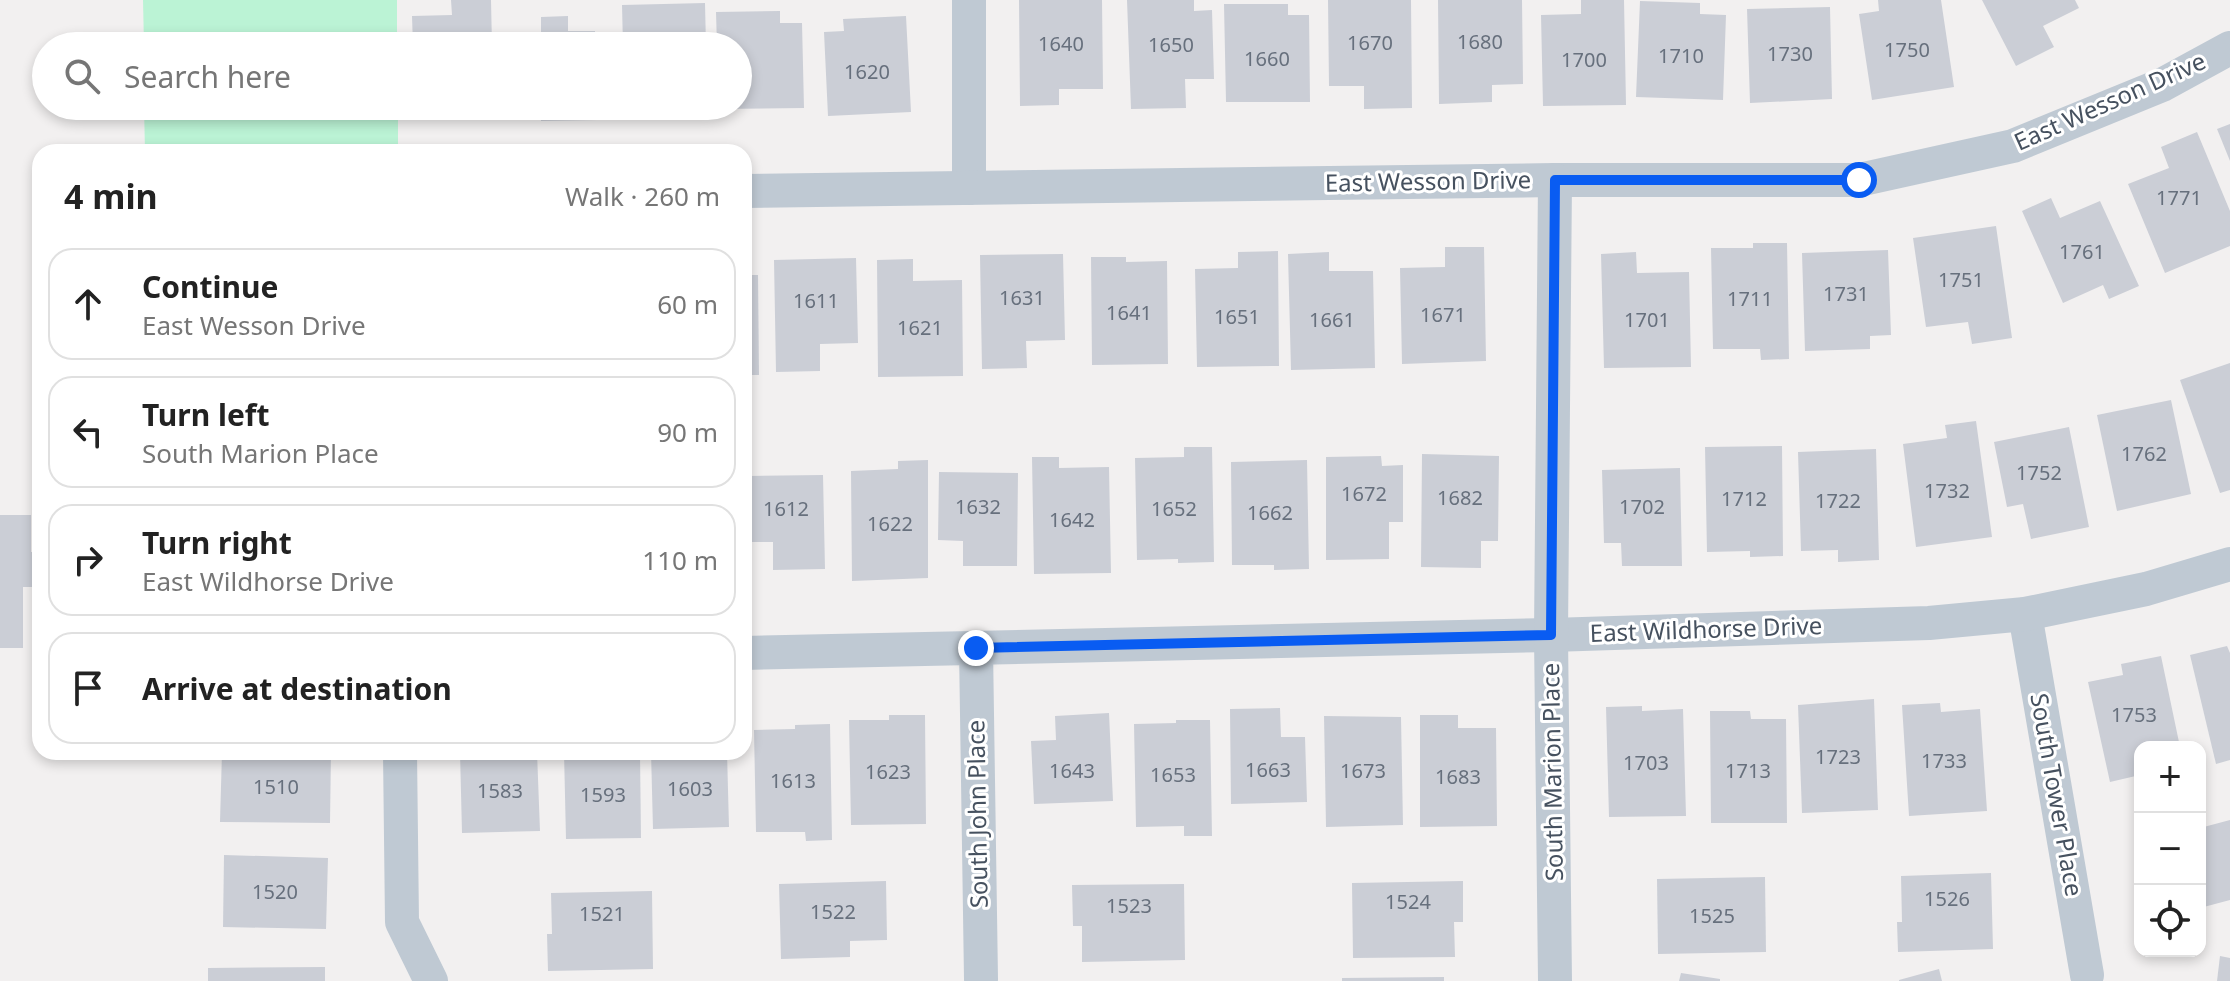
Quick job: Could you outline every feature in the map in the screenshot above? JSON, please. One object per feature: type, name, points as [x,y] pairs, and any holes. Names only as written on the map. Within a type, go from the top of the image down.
[{"type":"street","points":[[969,0],[969,188]]},
{"type":"street","name":"East Wesson Drive","points":[[752,191],[1555,180],[1859,180],[2013,146],[2162,85],[2230,48]]},
{"type":"street","name":"South Marion Place","points":[[1555,180],[1551,635],[1555,981]]},
{"type":"street","name":"East Wildhorse Drive","points":[[752,653],[1551,635],[1929,623],[2025,614],[2146,589],[2230,564]]},
{"type":"street","name":"South Tower Place","points":[[2025,614],[2087,975]]},
{"type":"street","name":"South John Place","points":[[976,648],[981,979]]},
{"type":"street","points":[[400,760],[402,922],[431,981]]},
{"type":"green space","points":[[143,0],[397,0],[397,32],[144,32]]},
{"type":"green space","points":[[144,120],[398,120],[398,144],[145,144]]},
{"type":"building","points":[[451,0],[491,0],[492,32],[413,32],[412,16],[452,15]]},
{"type":"building","points":[[1019,0],[1102,0],[1103,89],[1059,89],[1059,105],[1020,106]]},
{"type":"building","points":[[1127,0],[1194,0],[1194,11],[1212,10],[1214,79],[1185,79],[1186,108],[1131,109]]},
{"type":"building","points":[[1328,0],[1411,0],[1412,108],[1364,109],[1364,86],[1329,86]]},
{"type":"building","points":[[1438,0],[1522,0],[1523,84],[1492,85],[1492,102],[1439,104]]},
{"type":"building","points":[[1581,0],[1624,0],[1626,105],[1543,106],[1541,15],[1581,14]]},
{"type":"building","points":[[1878,0],[1941,0],[1954,87],[1872,100],[1859,14],[1879,11]]},
{"type":"building","points":[[1982,0],[2075,0],[2079,8],[2043,26],[2054,47],[2016,66]]},
{"type":"building","points":[[1640,1],[1700,3],[1700,14],[1726,15],[1723,100],[1636,97]]},
{"type":"building","points":[[705,3],[706,32],[623,32],[622,5]]},
{"type":"building","points":[[1224,4],[1288,4],[1288,15],[1309,15],[1310,102],[1226,102]]},
{"type":"building","points":[[1830,7],[1832,99],[1750,103],[1747,9]]},
{"type":"building","points":[[780,11],[780,23],[802,23],[804,108],[752,109],[752,32],[717,32],[716,12]]},
{"type":"building","points":[[568,16],[568,31],[595,32],[541,32],[541,17]]},
{"type":"building","points":[[906,16],[911,112],[828,116],[824,32],[844,31],[843,19]]},
{"type":"building","points":[[2230,124],[2230,161],[2217,129]]},
{"type":"building","points":[[2197,132],[2230,211],[2230,246],[2165,273],[2128,184],[2169,168],[2161,147]]},
{"type":"building","points":[[2051,198],[2060,218],[2100,201],[2139,286],[2109,299],[2103,285],[2063,303],[2022,211]]},
{"type":"building","points":[[1996,226],[2012,338],[1972,344],[1968,322],[1926,327],[1913,238]]},
{"type":"building","points":[[1753,243],[1787,243],[1789,359],[1761,360],[1760,349],[1713,349],[1711,248],[1753,248]]},
{"type":"building","points":[[1445,247],[1484,247],[1486,361],[1402,364],[1400,268],[1445,267]]},
{"type":"building","points":[[1888,250],[1891,335],[1870,336],[1870,349],[1805,351],[1802,253]]},
{"type":"building","points":[[1278,251],[1279,366],[1197,367],[1195,269],[1238,268],[1238,252]]},
{"type":"building","points":[[1329,252],[1329,271],[1373,271],[1375,368],[1291,370],[1288,254]]},
{"type":"building","points":[[1636,252],[1637,273],[1689,272],[1691,367],[1604,368],[1601,254]]},
{"type":"building","points":[[1063,254],[1065,340],[1026,341],[1027,368],[982,369],[980,255]]},
{"type":"building","points":[[1091,257],[1126,257],[1126,262],[1167,261],[1168,364],[1092,365]]},
{"type":"building","points":[[856,258],[858,343],[820,344],[820,371],[776,372],[774,260]]},
{"type":"building","points":[[913,259],[913,281],[962,280],[963,376],[878,377],[877,260]]},
{"type":"building","points":[[752,275],[758,275],[759,375],[752,375]]},
{"type":"building","points":[[2230,363],[2230,490],[2220,493],[2180,380]]},
{"type":"building","points":[[2171,400],[2191,494],[2117,511],[2097,415]]},
{"type":"building","points":[[1976,421],[1992,537],[1916,547],[1903,444],[1947,438],[1945,425]]},
{"type":"building","points":[[2069,427],[2089,527],[2031,539],[2023,504],[2007,507],[1994,442]]},
{"type":"building","points":[[1782,446],[1783,556],[1750,557],[1750,551],[1707,552],[1705,447]]},
{"type":"building","points":[[1184,447],[1212,447],[1214,562],[1137,560],[1135,458],[1184,457]]},
{"type":"building","points":[[1876,449],[1879,560],[1838,562],[1838,550],[1801,551],[1798,452]]},
{"type":"building","points":[[1422,454],[1499,456],[1498,541],[1481,541],[1481,568],[1421,567]]},
{"type":"building","points":[[1381,456],[1382,466],[1403,465],[1403,522],[1389,522],[1389,559],[1326,560],[1326,457]]},
{"type":"building","points":[[1032,457],[1059,457],[1059,468],[1109,467],[1111,573],[1034,574]]},
{"type":"building","points":[[928,460],[928,578],[852,581],[851,471],[898,469],[898,461]]},
{"type":"building","points":[[1307,460],[1309,569],[1274,570],[1274,565],[1232,565],[1231,462]]},
{"type":"building","points":[[1680,468],[1682,566],[1622,566],[1621,543],[1604,543],[1602,470]]},
{"type":"building","points":[[939,472],[1018,473],[1017,566],[963,566],[963,541],[938,540]]},
{"type":"building","points":[[823,475],[825,569],[773,570],[773,542],[752,542],[752,476]]},
{"type":"building","points":[[0,515],[31,515],[32,587],[23,587],[23,648],[0,648]]},
{"type":"building","points":[[2227,646],[2230,653],[2230,760],[2216,764],[2190,655]]},
{"type":"building","points":[[2161,656],[2179,741],[2134,741],[2134,776],[2110,782],[2088,682],[2123,675],[2121,664]]},
{"type":"building","points":[[1874,699],[1878,810],[1802,813],[1798,705]]},
{"type":"building","points":[[1940,703],[1941,712],[1980,709],[1987,811],[1909,816],[1902,705]]},
{"type":"building","points":[[1642,706],[1642,711],[1683,709],[1686,816],[1609,817],[1606,707]]},
{"type":"building","points":[[1280,708],[1281,737],[1305,737],[1307,802],[1231,804],[1230,709]]},
{"type":"building","points":[[1710,711],[1750,711],[1751,719],[1786,719],[1787,823],[1711,823]]},
{"type":"building","points":[[1109,713],[1113,801],[1034,804],[1031,741],[1056,740],[1055,716]]},
{"type":"building","points":[[889,715],[925,715],[926,824],[851,825],[849,720],[889,720]]},
{"type":"building","points":[[1420,715],[1458,715],[1458,728],[1496,728],[1497,826],[1420,827]]},
{"type":"building","points":[[1324,716],[1401,717],[1403,825],[1326,827]]},
{"type":"building","points":[[1176,720],[1210,720],[1212,836],[1184,836],[1184,826],[1136,827],[1134,724],[1176,723]]},
{"type":"building","points":[[830,724],[832,840],[806,841],[805,832],[756,832],[754,730]]},
{"type":"building","points":[[222,760],[331,760],[330,823],[220,822]]},
{"type":"building","points":[[460,760],[537,760],[540,831],[462,833]]},
{"type":"building","points":[[564,760],[640,760],[641,838],[566,839]]},
{"type":"building","points":[[651,760],[727,760],[729,827],[653,829]]},
{"type":"building","points":[[2230,820],[2230,900],[2206,906],[2206,885],[2206,826]]},
{"type":"building","points":[[224,855],[328,858],[326,929],[223,927]]},
{"type":"building","points":[[1991,873],[1993,949],[1898,952],[1897,922],[1902,922],[1901,876]]},
{"type":"building","points":[[1765,877],[1766,952],[1658,954],[1657,879]]},
{"type":"building","points":[[886,881],[887,940],[850,941],[850,957],[781,959],[779,884]]},
{"type":"building","points":[[1463,881],[1463,922],[1454,922],[1455,957],[1353,958],[1352,883]]},
{"type":"building","points":[[1184,884],[1185,960],[1082,962],[1082,926],[1073,926],[1072,885]]},
{"type":"building","points":[[652,891],[653,969],[548,971],[547,934],[552,934],[551,893]]},
{"type":"building","points":[[2220,956],[2230,958],[2230,981],[2217,981]]},
{"type":"building","points":[[325,967],[325,981],[208,981],[208,968]]},
{"type":"building","points":[[1939,969],[1942,981],[1899,981],[1899,980]]},
{"type":"building","points":[[1681,973],[1720,979],[1720,981],[1679,981]]},
{"type":"building","points":[[1444,977],[1444,981],[1342,981],[1342,978]]},
{"type":"route","points":[[976,648],[1551,635],[1555,180],[1859,180]]}]
